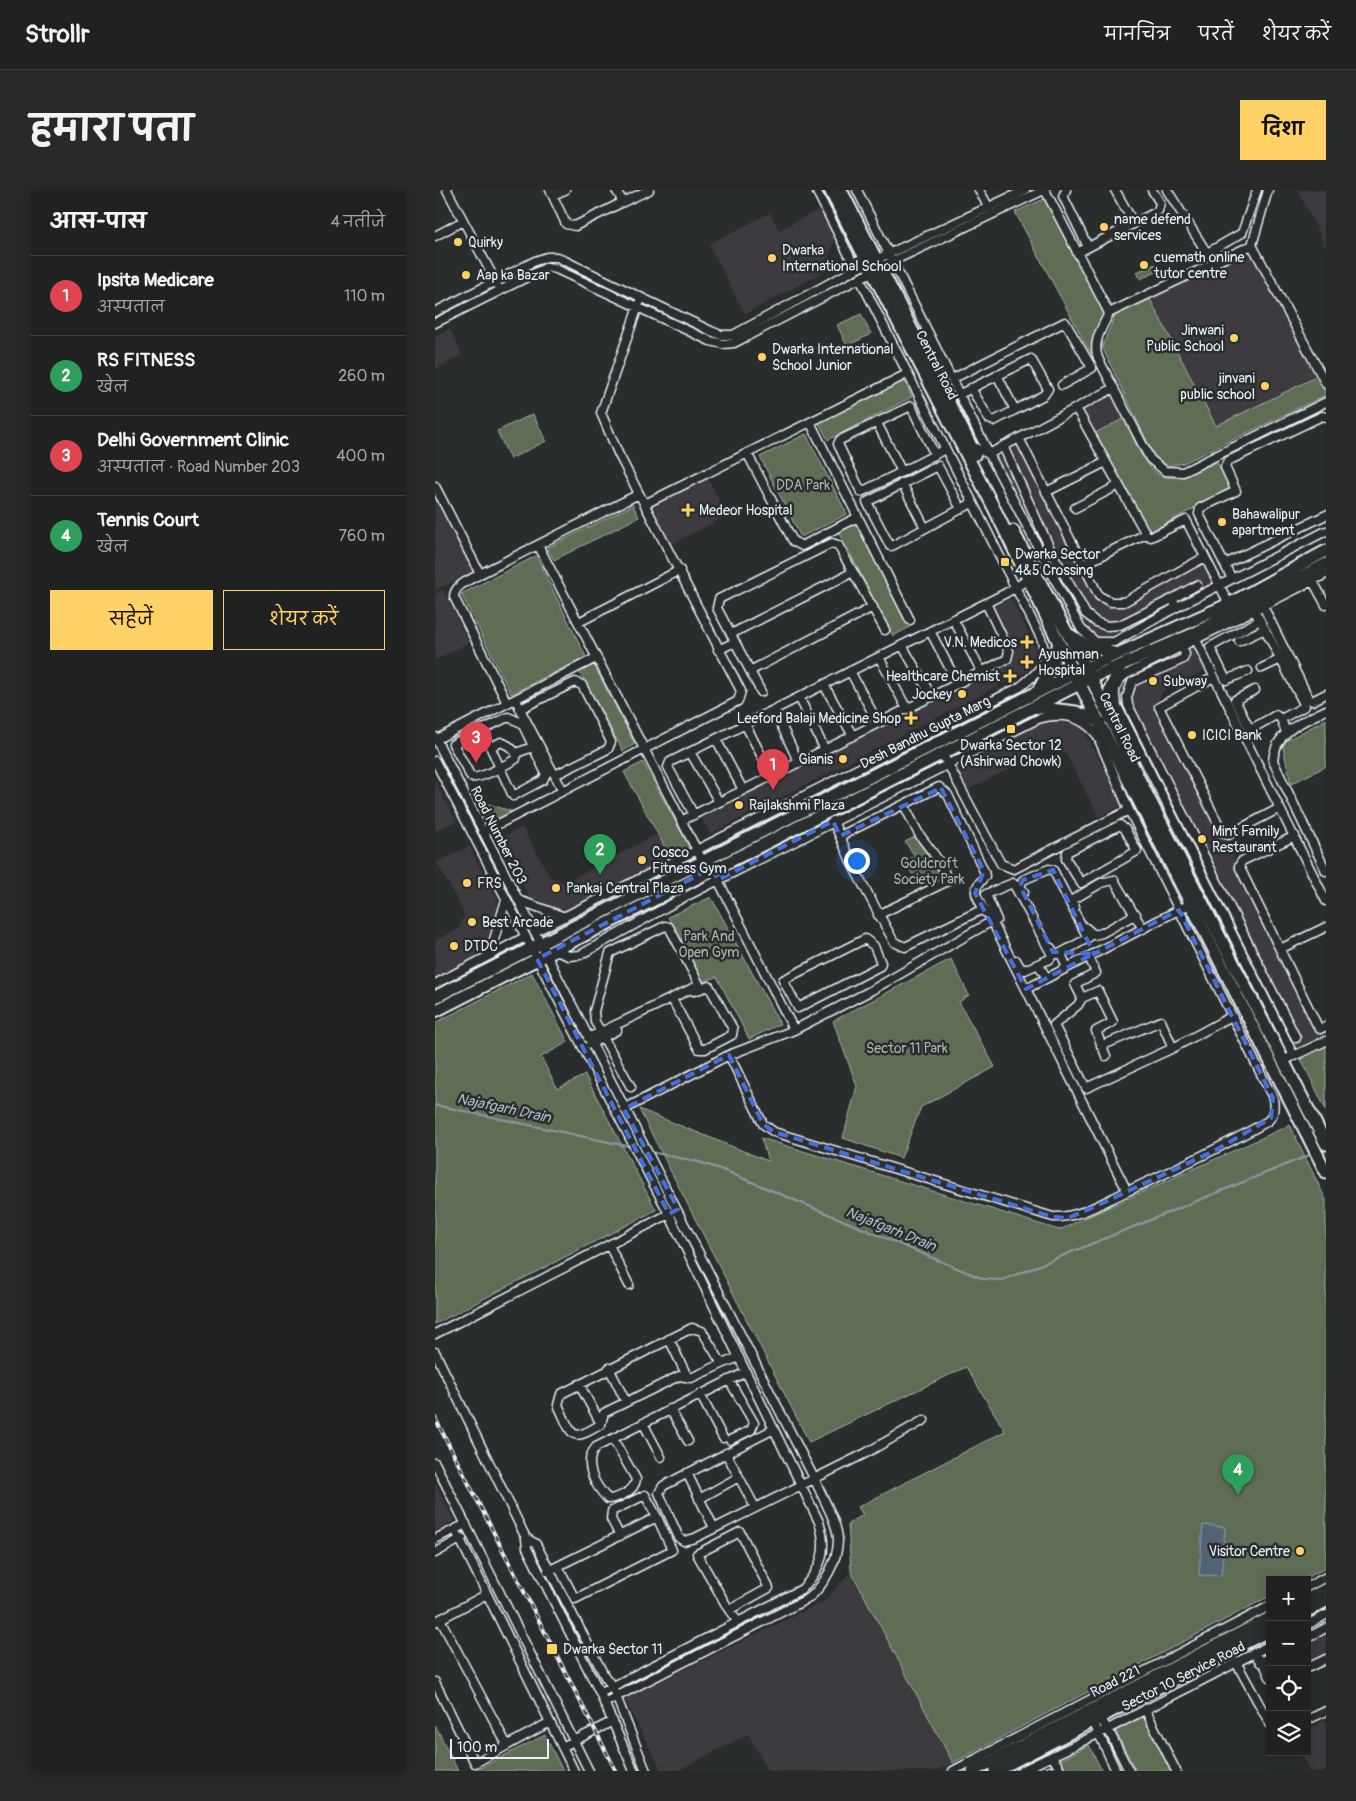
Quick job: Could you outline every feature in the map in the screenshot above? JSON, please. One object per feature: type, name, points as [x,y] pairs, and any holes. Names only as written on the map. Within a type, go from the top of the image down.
[{"type":"main road","name":"Central Road","points":[[830,190],[874,266],[971,446],[1067,633],[1100,722],[1324,1168]]},
{"type":"main road","name":"Central Road","points":[[841,190],[874,266],[1059,643],[1105,708],[1282,1062],[1326,1144]]},
{"type":"main road","name":"Desh Bandhu Gupta Marg","points":[[435,1010],[542,951],[1037,692],[1119,659],[1229,604],[1326,551]]},
{"type":"main road","name":"Desh Bandhu Gupta Marg","points":[[1119,659],[1181,644],[1320,574]]},
{"type":"main road","points":[[1067,633],[1087,645],[1119,659],[1105,708]]},
{"type":"main road","points":[[1037,692],[1051,668],[1059,643]]},
{"type":"main road","name":"Desh Bandhu Gupta Marg","points":[[708,865],[1033,707],[1083,675]]},
{"type":"main road","points":[[1033,707],[1076,712],[1100,722]]},
{"type":"main road","name":"Desh Bandhu Gupta Marg","points":[[435,997],[542,951]]},
{"type":"main road","points":[[1311,1597],[1326,1589]]},
{"type":"main road","points":[[1311,1609],[1326,1601]]},
{"type":"main road","name":"Road 221","points":[[995,1771],[1266,1620]]},
{"type":"main road","name":"Road 221","points":[[973,1771],[1095,1717],[1266,1632]]},
{"type":"street","points":[[447,190],[500,290]]},
{"type":"street","points":[[565,190],[552,193],[566,224],[571,226],[649,190]]},
{"type":"street","points":[[617,190],[623,202]]},
{"type":"street","points":[[816,190],[856,269]]},
{"type":"street","points":[[857,190],[989,454],[1081,629],[1096,642],[1115,642],[1177,607],[1326,531]]},
{"type":"street","points":[[979,190],[989,208]]},
{"type":"street","points":[[435,323],[547,267],[556,269],[710,341],[723,344],[734,343],[860,279],[889,253],[1025,190]]},
{"type":"street","points":[[435,312],[535,260],[557,257],[716,333],[733,335],[856,269],[893,261],[1045,190],[1109,313]]},
{"type":"street","points":[[1066,190],[1063,196],[1088,247]]},
{"type":"street","points":[[1127,190],[1117,192],[1134,224]]},
{"type":"street","points":[[1077,253],[1158,211],[1161,207],[1152,190]]},
{"type":"street","points":[[1167,190],[1205,250],[1209,252],[1242,233],[1257,190]]},
{"type":"street","points":[[1268,190],[1252,245],[1326,384]]},
{"type":"street","points":[[435,236],[463,221]]},
{"type":"street","points":[[1252,245],[1109,313],[1095,349],[1100,362],[1149,459],[1165,471],[1174,473],[1183,472],[1326,402]]},
{"type":"street","points":[[1217,247],[1224,258]]},
{"type":"street","points":[[534,932],[1020,687],[1037,674],[1044,662],[1045,649],[1041,638],[860,279]]},
{"type":"street","points":[[483,832],[738,701],[741,691],[639,494],[601,413],[641,298]]},
{"type":"street","points":[[952,379],[1063,322],[1066,323],[1091,366]]},
{"type":"street","points":[[960,394],[971,388],[997,375],[1029,358],[1034,362],[1048,389],[1047,393],[991,420],[971,388]]},
{"type":"street","points":[[1062,385],[1100,362]]},
{"type":"street","points":[[645,504],[907,374]]},
{"type":"street","points":[[997,375],[1015,410]]},
{"type":"street","points":[[989,454],[1114,388]]},
{"type":"street","points":[[861,492],[838,444],[840,440],[911,406],[935,455]]},
{"type":"street","points":[[1076,408],[1146,534],[1151,537],[1186,520],[1229,604]]},
{"type":"street","points":[[1232,579],[1198,511],[1200,508],[1235,491],[1226,464],[1321,416],[1326,417]]},
{"type":"street","points":[[810,422],[910,620]]},
{"type":"street","points":[[877,423],[902,472]]},
{"type":"street","points":[[1016,439],[1046,492],[1099,596],[1120,603],[1207,560]]},
{"type":"street","points":[[971,446],[989,454]]},
{"type":"street","points":[[1003,446],[1052,553],[1086,614],[1096,622],[1106,626],[1120,625],[1197,586]]},
{"type":"street","points":[[849,498],[945,449]]},
{"type":"street","points":[[747,453],[793,541],[797,545],[802,558]]},
{"type":"street","points":[[1046,492],[1106,462]]},
{"type":"street","points":[[797,545],[802,546],[857,513],[867,502],[937,466],[961,509]]},
{"type":"street","points":[[902,483],[925,528]]},
{"type":"street","points":[[1075,508],[1119,485]]},
{"type":"street","points":[[435,486],[479,574]]},
{"type":"street","points":[[507,704],[454,596],[457,588],[479,574],[639,494]]},
{"type":"street","points":[[867,502],[890,546],[972,503]]},
{"type":"street","points":[[1225,564],[1326,515]]},
{"type":"street","points":[[1082,565],[1146,534]]},
{"type":"street","points":[[761,692],[717,608],[719,599],[835,543],[885,630]]},
{"type":"street","points":[[538,545],[696,851],[718,880],[794,1030]]},
{"type":"street","points":[[1043,557],[1052,553]]},
{"type":"street","points":[[579,622],[679,570]]},
{"type":"street","points":[[719,650],[733,638],[853,572]]},
{"type":"street","points":[[1320,574],[1326,605]]},
{"type":"street","points":[[694,815],[668,767],[670,762],[986,603],[1029,579]]},
{"type":"street","points":[[1172,599],[1177,607]]},
{"type":"street","points":[[681,821],[1007,659],[1009,651],[986,603]]},
{"type":"street","points":[[1026,610],[1040,604]]},
{"type":"street","points":[[1257,605],[1260,620],[1305,706],[1281,719]]},
{"type":"street","points":[[1257,605],[1309,699],[1313,701],[1326,694]]},
{"type":"street","points":[[750,671],[873,608]]},
{"type":"street","points":[[953,619],[982,672]]},
{"type":"street","points":[[1248,671],[1226,680],[1210,648],[1260,620]]},
{"type":"street","points":[[1239,641],[1265,630]]},
{"type":"street","points":[[930,631],[958,684]]},
{"type":"street","points":[[1194,637],[1326,900]]},
{"type":"street","points":[[1294,1056],[1198,869],[1117,706],[1114,696],[1118,681],[1125,675],[1181,644],[1185,654],[1183,659],[1132,682],[1127,696],[1128,705],[1296,1038]]},
{"type":"street","points":[[903,645],[932,697]]},
{"type":"street","points":[[879,656],[907,709]]},
{"type":"street","points":[[435,739],[596,658]]},
{"type":"street","points":[[1262,668],[1281,659]]},
{"type":"street","points":[[850,671],[879,723]]},
{"type":"street","points":[[1213,678],[1159,707],[1223,833],[1228,835],[1281,808]]},
{"type":"street","points":[[521,708],[575,682],[582,685],[611,742],[609,749],[555,775]]},
{"type":"street","points":[[824,684],[853,736]]},
{"type":"street","points":[[1255,690],[1235,700],[1248,726],[1253,728],[1276,715],[1281,719],[1286,732]]},
{"type":"street","points":[[799,697],[825,750]]},
{"type":"street","points":[[516,699],[563,791]]},
{"type":"street","points":[[774,710],[799,762]]},
{"type":"street","points":[[1326,710],[1286,732],[1278,740],[1274,750],[1273,761],[1326,871]]},
{"type":"street","points":[[542,951],[569,956],[580,954],[718,880],[1038,720],[1051,716],[1065,716],[1085,723],[1097,735],[1129,810],[1273,1098],[1274,1106],[1271,1118],[1214,1151],[1068,1218],[1053,1217],[774,1132],[763,1124],[729,1055]]},
{"type":"street","points":[[441,750],[482,729],[505,718],[513,718],[523,723],[546,772],[543,780],[513,796],[482,729]]},
{"type":"street","points":[[745,724],[772,776]]},
{"type":"street","name":"Road Number 203","points":[[435,739],[518,900],[542,951]]},
{"type":"street","points":[[717,739],[743,790]]},
{"type":"street","points":[[453,744],[471,777],[477,778],[517,759],[516,753],[509,746],[501,742],[491,747]]},
{"type":"street","points":[[516,753],[533,746]]},
{"type":"street","points":[[690,752],[719,802]]},
{"type":"street","points":[[942,752],[1001,864],[1007,868],[1014,869],[1129,810]]},
{"type":"street","name":"Road Number 203","points":[[435,761],[525,937],[542,951]]},
{"type":"street","points":[[840,836],[939,787],[948,796],[984,872],[985,876],[976,885],[975,893],[992,921],[1127,1191]]},
{"type":"street","points":[[878,915],[946,882],[941,867],[917,831],[904,805]]},
{"type":"street","points":[[833,822],[878,915],[894,942],[905,947],[984,910]]},
{"type":"street","points":[[1137,851],[1121,825],[1067,852],[1065,856],[1079,882],[1083,883],[1137,851],[1147,845]]},
{"type":"street","points":[[1295,836],[1239,864],[1319,1029],[1326,1026]]},
{"type":"street","points":[[1198,869],[1207,864]]},
{"type":"street","points":[[1082,998],[1075,984],[1096,973],[1087,940],[1088,936],[1053,870],[1049,869],[1023,880],[1021,886],[1053,952],[1061,953],[1087,940]]},
{"type":"street","points":[[1136,914],[1102,933],[1094,935],[1088,932],[1073,901],[1110,879],[1118,885],[1136,914],[1143,929]]},
{"type":"street","points":[[1011,883],[1015,885],[1051,955],[1050,959],[1038,964],[1025,970],[1020,967],[985,897],[987,893],[1011,883]]},
{"type":"street","points":[[489,956],[506,900]]},
{"type":"street","points":[[518,900],[565,916]]},
{"type":"street","points":[[1025,989],[1190,904]]},
{"type":"street","points":[[624,1108],[729,1055],[794,1030],[872,990],[992,921]]},
{"type":"street","points":[[589,1041],[602,1034],[699,984],[669,927],[665,926],[611,953],[594,1011],[595,1022],[602,1034],[631,1087]]},
{"type":"street","points":[[1280,949],[1326,927]]},
{"type":"street","points":[[435,984],[525,937]]},
{"type":"street","points":[[785,1013],[799,1008],[880,966],[881,963],[874,946],[867,939],[783,980],[799,1008]]},
{"type":"street","points":[[542,951],[678,1209],[814,1478],[837,1531],[838,1540],[829,1572],[816,1592],[809,1598],[605,1703]]},
{"type":"street","points":[[542,951],[623,1126],[669,1214],[801,1484],[824,1538],[819,1566],[803,1589],[600,1692]]},
{"type":"street","points":[[1061,953],[1067,968]]},
{"type":"street","points":[[1038,964],[1047,978]]},
{"type":"street","points":[[1257,985],[1266,980]]},
{"type":"street","points":[[602,1034],[709,986],[733,1029],[733,1035],[742,1050]]},
{"type":"street","points":[[1106,1056],[1096,1031],[1113,1022],[1098,991],[1082,998],[1078,1005],[1054,1025],[1086,1088],[1173,1048],[1232,1016]]},
{"type":"street","points":[[673,1001],[699,1049],[705,1049],[733,1035]]},
{"type":"street","points":[[1101,1046],[1138,1028],[1161,1021],[1173,1048]]},
{"type":"street","points":[[1282,1062],[1326,1041]]},
{"type":"street","points":[[1249,1050],[1262,1046]]},
{"type":"street","points":[[435,1334],[678,1209]]},
{"type":"street","points":[[609,1245],[629,1285]]},
{"type":"street","points":[[722,1364],[702,1331],[693,1328],[609,1368],[561,1394],[558,1405],[572,1433],[576,1436],[582,1436],[601,1424],[604,1413],[679,1376],[691,1378],[739,1357]]},
{"type":"street","points":[[669,1339],[687,1376]]},
{"type":"street","points":[[435,1352],[527,1538],[527,1548],[600,1692],[634,1771]]},
{"type":"street","points":[[609,1368],[626,1402]]},
{"type":"street","points":[[613,1439],[636,1479],[633,1488],[614,1498],[608,1499],[591,1474],[589,1462],[596,1447],[746,1372]]},
{"type":"street","points":[[700,1394],[727,1439],[751,1430],[754,1423],[729,1380]]},
{"type":"street","points":[[579,1384],[601,1424]]},
{"type":"street","points":[[670,1409],[688,1442]]},
{"type":"street","points":[[774,1429],[663,1486],[659,1493],[663,1506],[679,1538],[684,1540],[714,1528],[924,1420]]},
{"type":"street","points":[[643,1423],[661,1457]]},
{"type":"street","points":[[726,1453],[755,1507]]},
{"type":"street","points":[[435,1463],[589,1771]]},
{"type":"street","points":[[687,1473],[714,1528]]},
{"type":"street","points":[[699,1499],[739,1477]]},
{"type":"street","points":[[558,1566],[575,1599],[672,1550],[645,1495],[612,1511],[611,1519],[620,1536]]},
{"type":"street","points":[[548,1571],[657,1517]]},
{"type":"street","points":[[435,1539],[466,1524]]},
{"type":"street","points":[[455,1529],[574,1771]]},
{"type":"street","points":[[729,1610],[769,1588],[740,1532],[697,1554],[729,1610],[738,1622]]},
{"type":"street","points":[[435,1553],[471,1534]]},
{"type":"street","points":[[527,1538],[536,1544],[548,1571],[605,1677],[612,1686],[646,1771]]},
{"type":"street","points":[[1311,1584],[1326,1577]]},
{"type":"street","points":[[487,1594],[438,1621],[507,1746]]},
{"type":"street","points":[[953,1771],[1266,1608]]},
{"type":"street","points":[[1311,1623],[1326,1615]]},
{"type":"street","points":[[1311,1636],[1326,1628]]},
{"type":"street","name":"Sector 10 Service Road","points":[[1021,1771],[1108,1729],[1266,1647]]},
{"type":"street","points":[[1253,1653],[1266,1668]]},
{"type":"street","points":[[1260,1662],[1266,1659]]},
{"type":"street","points":[[1311,1666],[1326,1659]]},
{"type":"street","points":[[1236,1662],[1266,1717]]},
{"type":"street","points":[[435,1682],[475,1763],[550,1722]]},
{"type":"street","points":[[1145,1709],[1176,1771]]},
{"type":"street","points":[[1311,1718],[1326,1711]]},
{"type":"street","points":[[1095,1717],[1108,1729],[1129,1771]]},
{"type":"street","points":[[1095,1717],[1098,1734],[1116,1771]]},
{"type":"street","points":[[562,1747],[613,1721]]},
{"type":"street","points":[[1053,1756],[1061,1771]]},
{"type":"highlighted area","points":[[941,788],[984,871],[975,893],[1026,989],[1093,954],[1053,952],[1020,886],[1023,880],[1053,870],[1094,954],[1179,910],[1273,1098],[1271,1118],[1214,1151],[1094,1207],[1068,1218],[1053,1217],[774,1132],[763,1124],[729,1055],[624,1109],[678,1209],[669,1214],[537,959],[712,868],[718,880],[833,821],[840,836]]},
{"type":"shaded area","points":[[1298,190],[1326,190],[1326,247]]},
{"type":"shaded area","name":"Dwarka International School","points":[[823,208],[836,234],[823,272],[745,314],[709,244],[770,213],[779,230]]},
{"type":"shaded area","name":"Jinwani Public School","points":[[1249,248],[1318,376],[1216,427],[1150,299]]},
{"type":"shaded area","points":[[450,329],[462,355],[435,369],[435,337]]},
{"type":"shaded area","points":[[1113,394],[1125,418],[1095,433],[1083,409]]},
{"type":"shaded area","points":[[1023,440],[1101,592],[1121,601],[1205,558],[1217,582],[1105,640],[1092,637],[1078,621],[994,458]]},
{"type":"shaded area","name":"Medeor Hospital","points":[[706,474],[726,516],[670,545],[650,503]]},
{"type":"shaded area","points":[[435,495],[474,572],[435,590]]},
{"type":"shaded area","points":[[443,590],[469,643],[435,660],[435,594]]},
{"type":"shaded area","points":[[1011,599],[1035,647],[1035,657],[1029,670],[710,834],[700,815],[1007,661],[1011,648],[991,608]]},
{"type":"shaded area","points":[[1197,640],[1210,667],[1162,692],[1156,707],[1326,1034],[1294,1050],[1112,698],[1119,680]]},
{"type":"shaded area","points":[[1048,718],[1082,727],[1123,804],[1099,817],[1066,754],[1048,749],[959,794],[948,772]]},
{"type":"shaded area","points":[[435,781],[456,821],[435,831]]},
{"type":"shaded area","points":[[522,827],[550,877],[564,883],[658,834],[672,860],[568,911],[531,900],[499,839]]},
{"type":"shaded area","points":[[469,846],[499,903],[485,953],[435,978],[435,941],[458,929],[464,916],[437,863]]},
{"type":"shaded area","points":[[435,1484],[454,1521],[435,1532]]},
{"type":"shaded area","points":[[851,1571],[953,1763],[935,1771],[768,1771],[748,1734],[677,1771],[662,1771],[624,1699],[825,1601]]},
{"type":"shaded area","points":[[1326,1620],[1326,1658],[1311,1665],[1311,1628]]},
{"type":"shaded area","points":[[1326,1720],[1326,1771],[1310,1771],[1303,1756],[1311,1756],[1311,1727]]},
{"type":"green space","points":[[1044,199],[1105,314],[1091,354],[1015,212]]},
{"type":"green space","points":[[1155,264],[1159,271],[1140,279],[1137,272]]},
{"type":"green space","points":[[1150,299],[1216,426],[1318,376],[1326,395],[1184,463],[1168,466],[1155,458],[1102,347],[1115,315]]},
{"type":"green space","points":[[861,314],[871,334],[847,346],[837,325]]},
{"type":"green space","points":[[904,380],[912,397],[828,440],[819,423]]},
{"type":"green space","points":[[533,414],[546,441],[510,459],[497,431]]},
{"type":"green space","points":[[1125,418],[1143,458],[1157,474],[1166,477],[1177,477],[1217,462],[1230,489],[1148,533],[1095,433]]},
{"type":"green space","name":"DDA Park","points":[[806,434],[847,514],[801,537],[760,457]]},
{"type":"green space","points":[[633,505],[639,517],[554,560],[547,548]]},
{"type":"green space","points":[[856,523],[910,627],[893,636],[839,532]]},
{"type":"green space","points":[[536,556],[586,657],[511,694],[461,594]]},
{"type":"green space","points":[[593,663],[635,744],[623,751],[579,671]]},
{"type":"green space","points":[[1326,719],[1326,766],[1291,784],[1282,743]]},
{"type":"green space","points":[[643,762],[691,850],[672,860],[624,772]]},
{"type":"green space","points":[[472,799],[514,812],[485,824]]},
{"type":"green space","name":"Goldcroft Society Park","points":[[921,834],[935,852],[950,879],[923,891],[904,861],[915,856],[905,842]]},
{"type":"green space","name":"Park And Open Gym","points":[[711,897],[780,1024],[749,1039],[717,977],[701,982],[668,917]]},
{"type":"green space","name":"Sector 11 Park","points":[[951,959],[969,995],[959,1002],[995,1067],[921,1107],[901,1158],[843,1138],[857,1086],[833,1021]]},
{"type":"green space","points":[[532,973],[568,1042],[541,1057],[557,1089],[585,1075],[656,1210],[435,1324],[435,1023]]},
{"type":"green space","points":[[1326,1045],[1326,1110],[1301,1059]]},
{"type":"green space","points":[[639,1109],[768,1161],[761,1138],[1059,1230],[1290,1125],[1326,1200],[1326,1568],[1310,1576],[1266,1576],[1266,1598],[953,1763],[851,1571],[848,1524],[863,1515],[858,1507],[1005,1431],[966,1367],[809,1442]]},
{"type":"green space","points":[[1144,1716],[1172,1771],[1136,1771],[1115,1730]]},
{"type":"green space","points":[[435,1725],[458,1771],[435,1771]]},
{"type":"green space","points":[[545,1735],[563,1771],[474,1771]]},
{"type":"green space","points":[[1089,1745],[1102,1771],[1062,1771],[1057,1762]]},
{"type":"water","points":[[1203,1525],[1225,1527],[1221,1576],[1199,1575]]},
{"type":"waterway","name":"Najafgarh Drain","points":[[435,1105],[632,1147]]},
{"type":"waterway","name":"Najafgarh Drain","points":[[651,1152],[699,1162],[723,1170],[983,1279],[1003,1280],[1312,1154]]},
{"type":"railway","points":[[435,1418],[616,1771]]},
{"type":"place","name":"name defend services","points":[[1104,227]]},
{"type":"place","name":"Quirky","points":[[458,242]]},
{"type":"place","name":"Dwarka International School","points":[[772,258]]},
{"type":"place","name":"cuemath online tutor centre","points":[[1144,265]]},
{"type":"place","name":"Aap ka Bazar","points":[[466,275]]},
{"type":"place","name":"Jinwani Public School","points":[[1234,338]]},
{"type":"place","name":"Dwarka International School Junior","points":[[762,357]]},
{"type":"place","name":"jinvani public school","points":[[1265,386]]},
{"type":"place","name":"Medeor Hospital","points":[[688,510]]},
{"type":"place","name":"Bahawalipur apartment","points":[[1222,522]]},
{"type":"place","name":"Dwarka Sector 4&5 Crossing","points":[[1005,562]]},
{"type":"place","name":"V.N. Medicos","points":[[1027,642]]},
{"type":"place","name":"Ayushman Hospital","points":[[1027,662]]},
{"type":"place","name":"Healthcare Chemist","points":[[1010,676]]},
{"type":"place","name":"Subway","points":[[1153,681]]},
{"type":"place","name":"Jockey","points":[[962,694]]},
{"type":"place","name":"Leeford Balaji Medicine Shop","points":[[911,718]]},
{"type":"place","name":"Dwarka Sector 12 (Ashirwad Chowk)","points":[[1011,729]]},
{"type":"place","name":"ICICI Bank","points":[[1192,735]]},
{"type":"place","name":"Gianis","points":[[843,759]]},
{"type":"place","name":"Delhi Government Clinic","points":[[476,763]]},
{"type":"place","name":"Ipsita Medicare","points":[[773,790]]},
{"type":"place","name":"Rajlakshmi Plaza","points":[[739,805]]},
{"type":"place","name":"Mint Family Restaurant","points":[[1202,839]]},
{"type":"place","name":"Cosco Fitness Gym","points":[[642,860]]},
{"type":"place","name":"RS FITNESS","points":[[600,875]]},
{"type":"place","name":"FRS","points":[[467,883]]},
{"type":"place","name":"Pankaj Central Plaza","points":[[556,888]]},
{"type":"place","name":"Best Arcade","points":[[472,922]]},
{"type":"place","name":"DTDC","points":[[454,946]]},
{"type":"place","name":"Tennis Court","points":[[1238,1495]]},
{"type":"place","name":"Visitor Centre","points":[[1300,1551]]},
{"type":"place","name":"Dwarka Sector 11","points":[[552,1649]]}]
